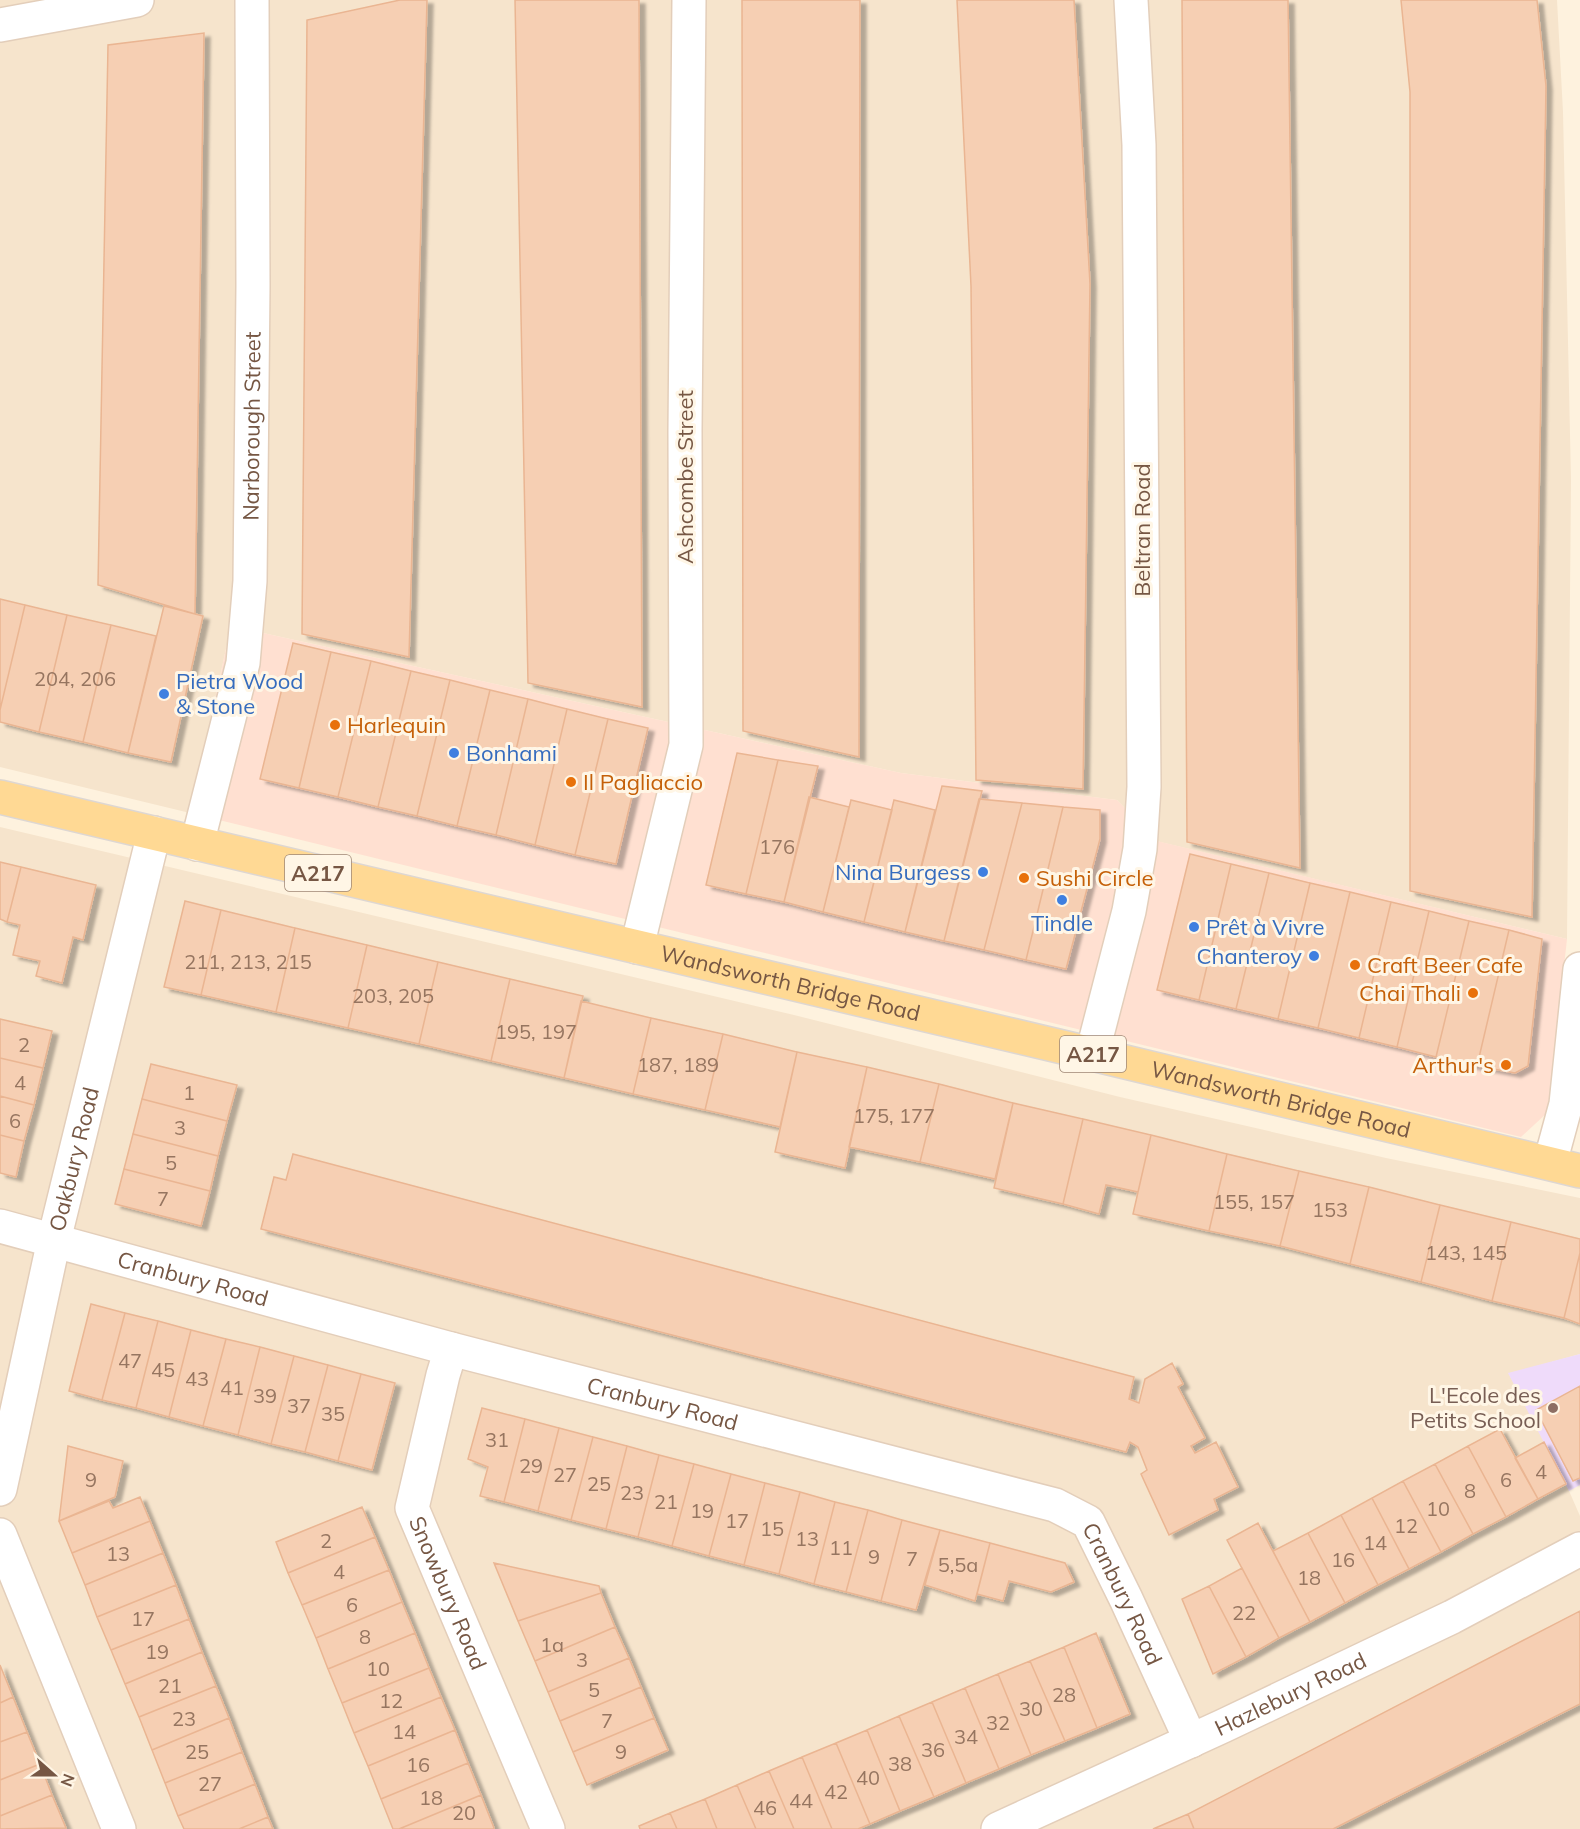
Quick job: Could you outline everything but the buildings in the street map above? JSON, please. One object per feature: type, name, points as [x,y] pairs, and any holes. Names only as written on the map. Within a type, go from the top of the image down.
[{"type":"main road","name":"Wandsworth Bridge Road","points":[[0,797],[1565,1167]]},
{"type":"street","points":[[0,25],[136,0]]},
{"type":"street","name":"Narborough Street","points":[[197,844],[243,663],[250,580],[253,298],[252,0]]},
{"type":"street","name":"Ashcombe Street","points":[[636,947],[686,745],[685,419],[689,0]]},
{"type":"street","name":"Beltran Road","points":[[1092,1054],[1129,911],[1140,849],[1144,787],[1139,146],[1131,0]]},
{"type":"street","name":"Oakbury Road","points":[[0,1489],[54,1240],[154,833]]},
{"type":"street","points":[[1565,1167],[1566,1104],[1580,969]]},
{"type":"street","name":"Cranbury Road","points":[[0,1226],[451,1350],[1055,1505],[1088,1522],[1191,1741]]},
{"type":"street","name":"Snowbury Road","points":[[451,1350],[412,1508],[548,1829]]},
{"type":"street","points":[[0,1534],[119,1829]]},
{"type":"street","name":"Hazlebury Road","points":[[998,1829],[1191,1741],[1452,1617],[1580,1549]]},
{"type":"shaded area","points":[[0,0],[1557,0],[1563,112],[1571,480],[1567,939],[1156,841],[1117,800],[901,773],[231,626],[190,813],[0,767]]},
{"type":"shaded area","points":[[231,626],[901,773],[1117,800],[1157,841],[1567,939],[1548,1112],[1521,1137],[190,813]]},
{"type":"shaded area","points":[[0,827],[794,1015],[1120,1097],[1386,1158],[1580,1198],[1580,1354],[1509,1374],[1580,1516],[1580,1829],[0,1829]]},
{"type":"shaded area","name":"L'Ecole des Petits School","points":[[1580,1354],[1580,1485],[1569,1491],[1508,1373]]},
{"type":"place","name":"Pietra Wood & Stone","points":[[164,694]]},
{"type":"place","name":"Harlequin","points":[[335,725]]},
{"type":"place","name":"Bonhami","points":[[454,753]]},
{"type":"place","name":"Il Pagliaccio","points":[[571,782]]},
{"type":"place","name":"Nina Burgess","points":[[983,872]]},
{"type":"place","name":"Sushi Circle","points":[[1024,878]]},
{"type":"place","name":"Tindle","points":[[1062,900]]},
{"type":"place","name":"Prêt à Vivre","points":[[1194,927]]},
{"type":"place","name":"Chanteroy","points":[[1314,956]]},
{"type":"place","name":"Craft Beer Cafe","points":[[1355,965]]},
{"type":"place","name":"Chai Thali","points":[[1473,993]]},
{"type":"place","name":"Arthur's","points":[[1506,1065]]},
{"type":"place","name":"L'Ecole des Petits School","points":[[1553,1408]]}]
